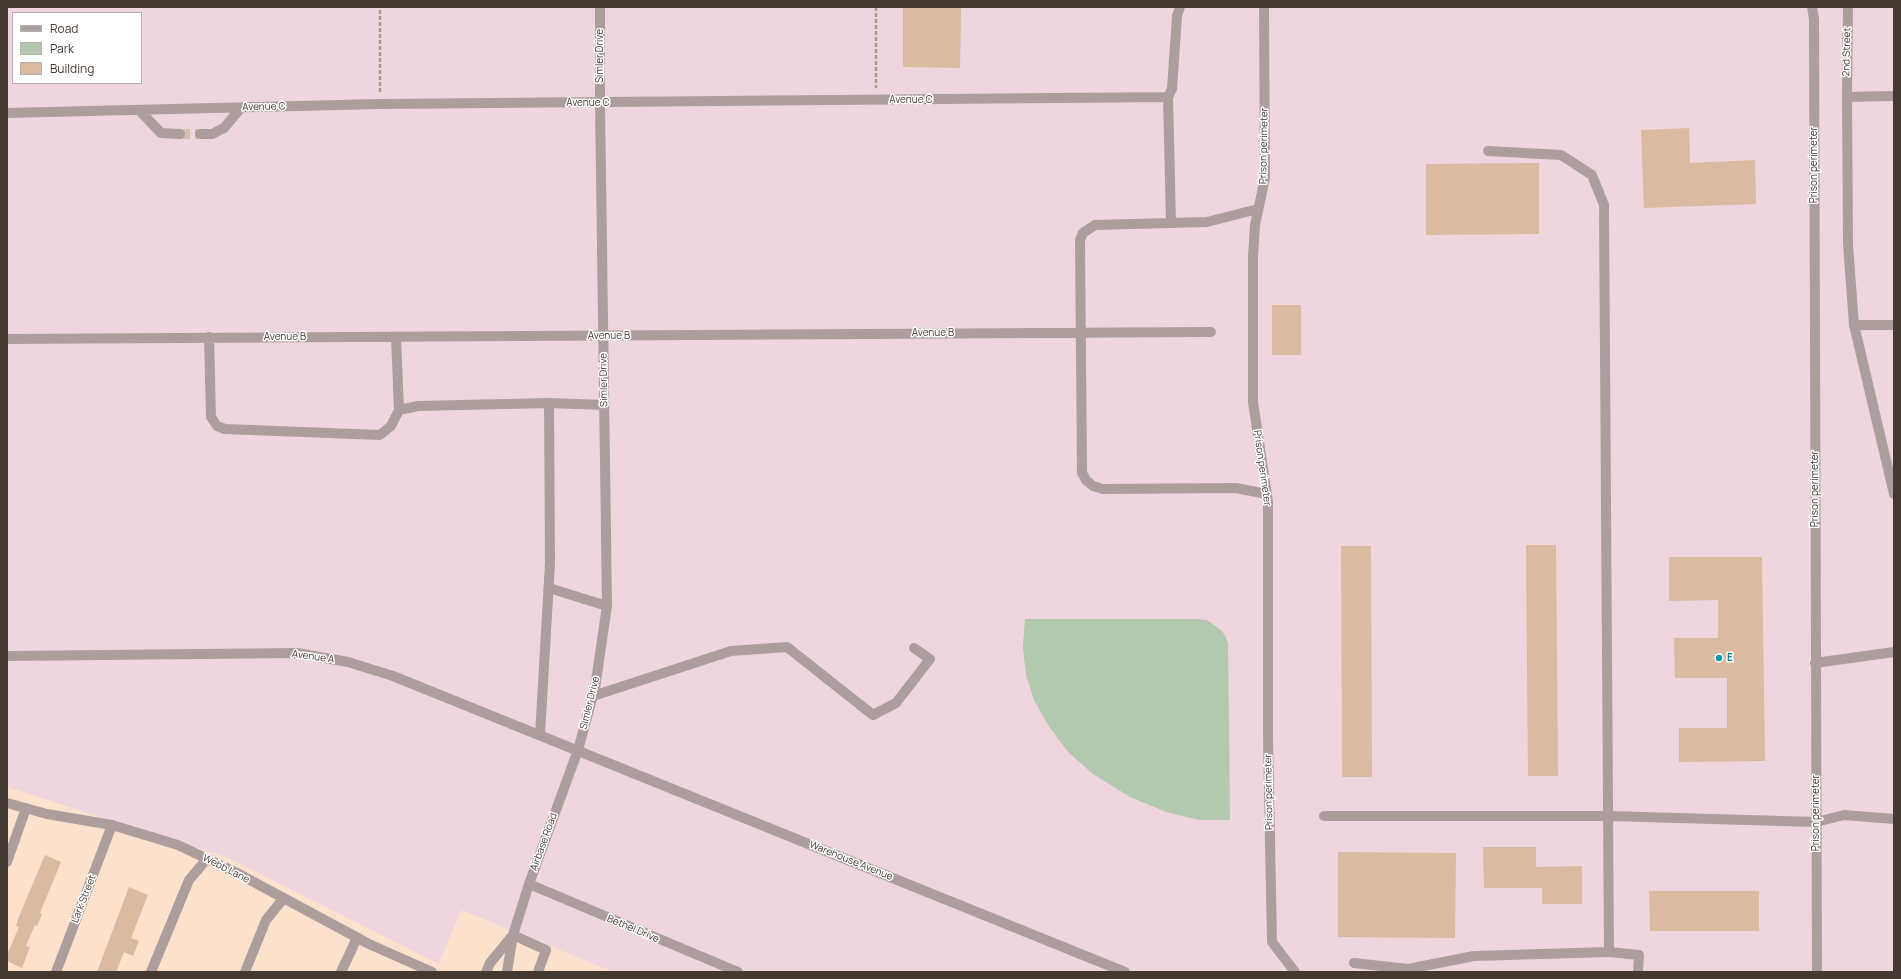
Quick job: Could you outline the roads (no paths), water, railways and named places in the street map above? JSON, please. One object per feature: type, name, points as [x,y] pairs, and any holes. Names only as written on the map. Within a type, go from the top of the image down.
[{"type":"street","name":"Simler Drive","points":[[578,750],[593,696],[607,606],[600,7]]},
{"type":"street","points":[[1171,223],[1168,98],[1172,89],[1177,16],[1180,7]]},
{"type":"street","name":"Prison perimeter","points":[[1264,7],[1265,178],[1255,225],[1253,257],[1252,402],[1267,494],[1268,737],[1272,942],[1294,972]]},
{"type":"street","name":"Prison perimeter","points":[[1812,7],[1814,19],[1817,972]]},
{"type":"street","name":"2nd Street","points":[[1848,7],[1846,97],[1848,244],[1854,325],[1894,494]]},
{"type":"street","points":[[1846,97],[1894,96]]},
{"type":"street","name":"Avenue C","points":[[7,113],[380,104],[1168,98]]},
{"type":"street","points":[[200,134],[212,134],[224,128],[240,108]]},
{"type":"street","points":[[139,110],[161,133],[180,134]]},
{"type":"street","points":[[1488,151],[1560,155],[1592,175],[1604,204],[1609,952]]},
{"type":"street","points":[[1258,209],[1207,222],[1095,225],[1083,233],[1080,240],[1082,473],[1086,480],[1093,486],[1103,489],[1236,488],[1267,494]]},
{"type":"street","points":[[1854,325],[1894,326]]},
{"type":"street","name":"Avenue B","points":[[7,339],[1211,332]]},
{"type":"street","points":[[210,337],[211,417],[217,426],[225,429],[380,435],[391,426],[399,410],[396,336]]},
{"type":"street","points":[[399,410],[418,406],[549,403],[604,405]]},
{"type":"street","points":[[540,735],[549,588],[549,403]]},
{"type":"street","points":[[549,588],[607,606]]},
{"type":"street","points":[[593,696],[731,651],[787,647],[873,715],[896,703],[930,659],[914,648]]},
{"type":"street","points":[[1815,663],[1894,652]]},
{"type":"street","name":"Avenue A","points":[[7,656],[297,653],[348,662],[393,676],[578,750]]},
{"type":"street","name":"Airbase Road","points":[[507,972],[513,935],[529,884],[578,750]]},
{"type":"street","name":"Warehouse Avenue","points":[[578,750],[1125,972]]},
{"type":"street","name":"Webb Lane","points":[[7,803],[47,814],[112,826],[178,845],[357,938],[432,972]]},
{"type":"street","points":[[7,862],[26,808]]},
{"type":"street","points":[[1324,816],[1609,816],[1816,822],[1844,816],[1894,819]]},
{"type":"street","name":"Lark Street","points":[[56,972],[112,826]]},
{"type":"street","points":[[151,972],[189,880],[207,859]]},
{"type":"street","name":"Bethel Drive","points":[[529,884],[738,972]]},
{"type":"street","points":[[245,972],[266,920],[282,899]]},
{"type":"street","points":[[513,935],[546,950],[538,972]]},
{"type":"street","name":"Airbase Road","points":[[486,972],[490,963],[513,935]]},
{"type":"street","points":[[341,972],[357,938]]},
{"type":"street","points":[[1354,963],[1408,969],[1474,956],[1609,952],[1639,955],[1638,972]]},
{"type":"tunnel","points":[[180,134],[200,134]]},
{"type":"place","name":"E","points":[[1719,658]]}]
